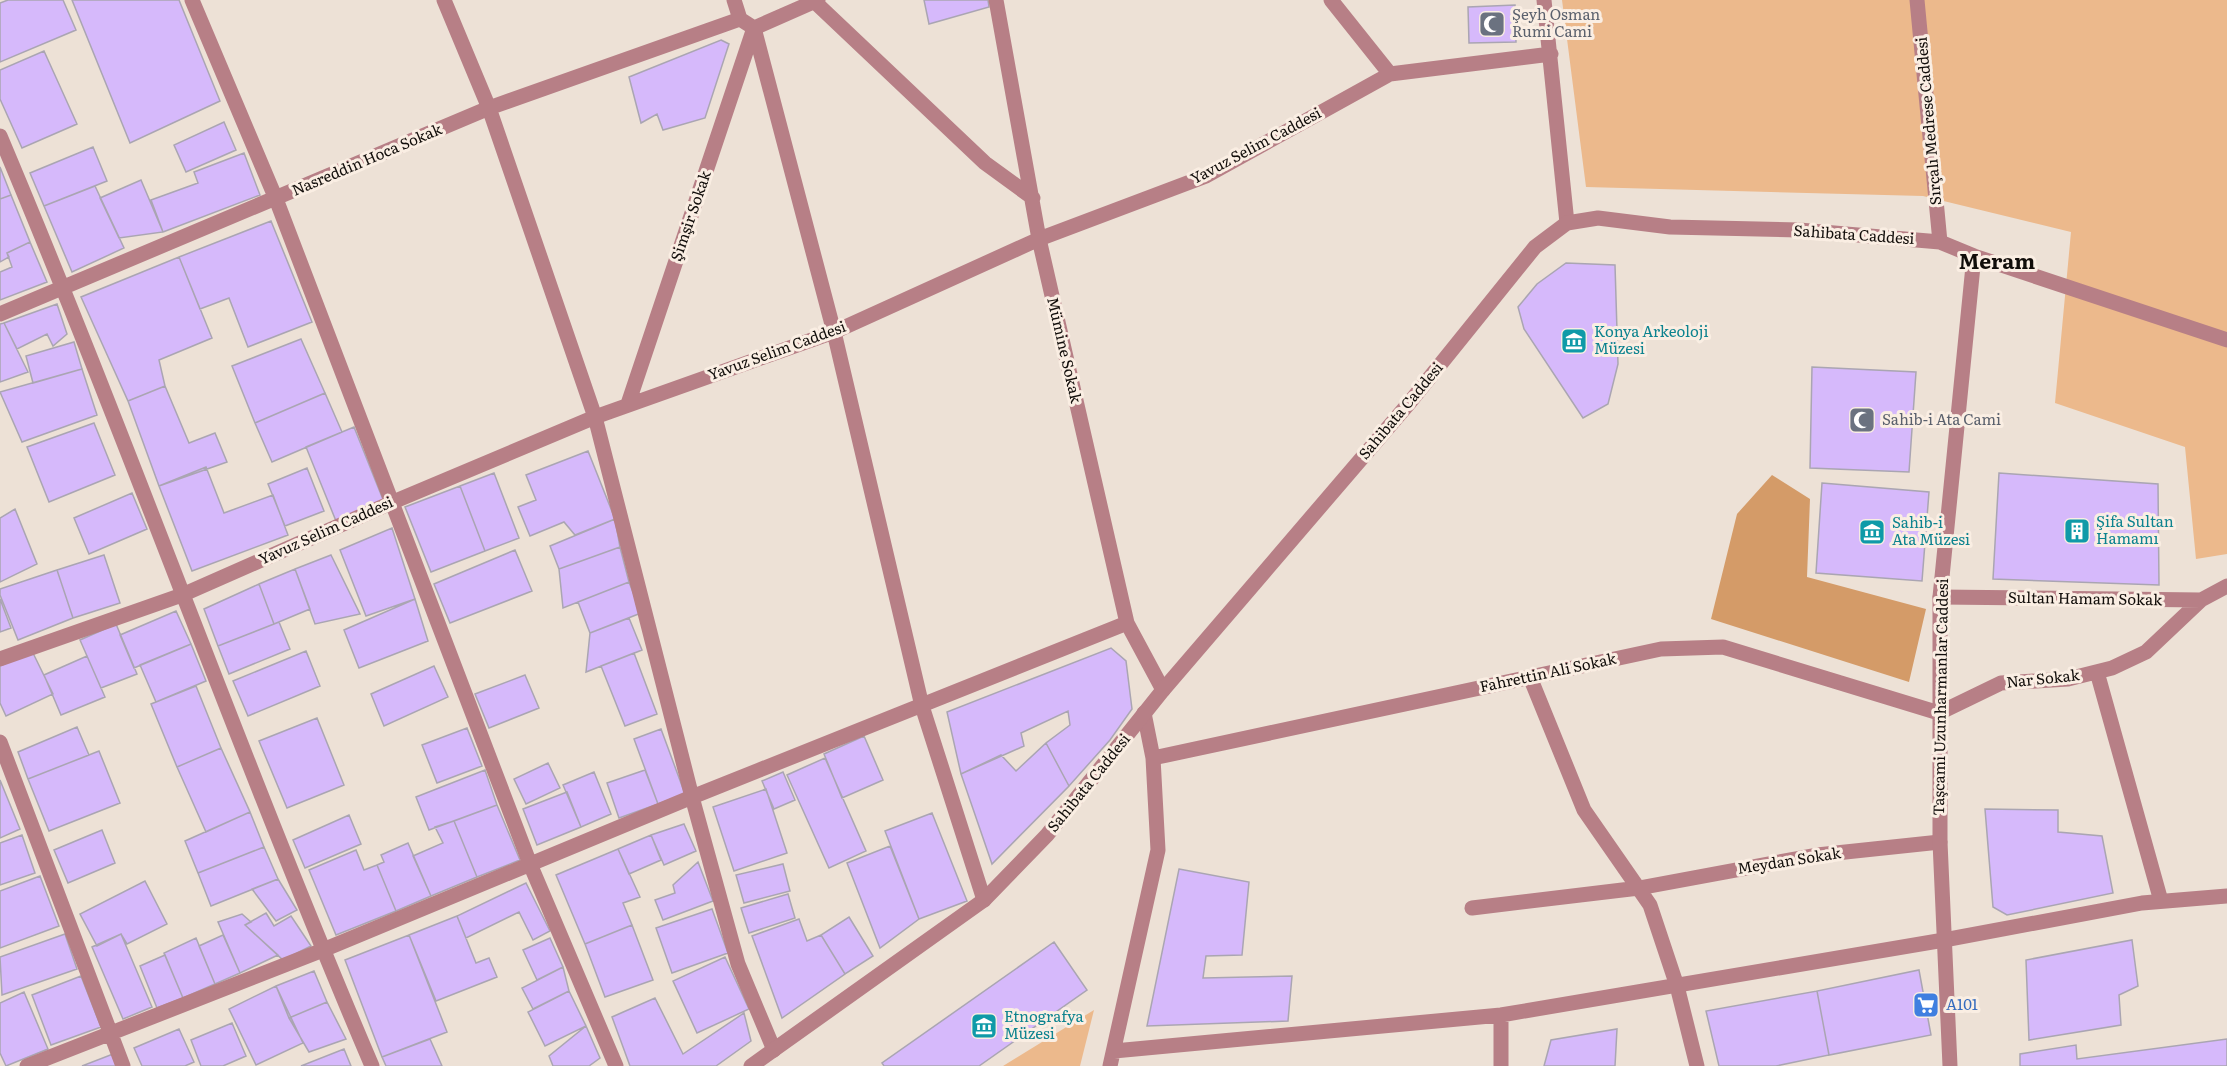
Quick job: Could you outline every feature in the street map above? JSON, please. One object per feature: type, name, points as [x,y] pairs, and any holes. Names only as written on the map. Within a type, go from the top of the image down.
[{"type":"street","points":[[192,0],[276,199],[530,864],[616,1066]]},
{"type":"street","points":[[444,0],[489,108],[595,417],[692,797],[738,964],[774,1050]]},
{"type":"street","points":[[734,0],[740,19],[754,28],[834,332],[922,706],[984,900]]},
{"type":"street","name":"Mümine Sokak","points":[[996,0],[1039,239],[1127,623],[1163,690]]},
{"type":"street","points":[[1331,0],[1390,74]]},
{"type":"street","points":[[1544,0],[1567,223]]},
{"type":"street","name":"Sırçalı Medrese Caddesi","points":[[1917,0],[1940,242]]},
{"type":"street","points":[[754,28],[801,5],[817,1],[985,163],[1033,198]]},
{"type":"street","name":"Nasreddin Hoca Sokak","points":[[0,314],[489,108],[740,19]]},
{"type":"street","name":"Şimşir Sokak","points":[[628,404],[754,28]]},
{"type":"street","name":"Yavuz Selim Caddesi","points":[[0,659],[182,595],[393,502],[595,417],[834,332],[1039,239],[1206,176],[1390,74],[1551,54]]},
{"type":"street","points":[[0,136],[64,287],[182,595],[323,951],[372,1066]]},
{"type":"street","name":"Sahibata Caddesi","points":[[751,1066],[984,900],[1047,835],[1163,690],[1410,402],[1535,247],[1567,223],[1598,218],[1670,227],[1799,230],[1940,242],[1974,256],[2227,340]]},
{"type":"street","name":"Taşcami Uzunharmanlar Caddesi","points":[[1950,1066],[1940,842],[1940,597],[1974,256]]},
{"type":"street","name":"Sultan Hamam Sokak","points":[[1940,597],[2201,600],[2227,586]]},
{"type":"street","name":"Nar Sokak","points":[[1939,713],[2001,683],[2068,679],[2097,672],[2146,652],[2201,600]]},
{"type":"street","points":[[27,1066],[323,951],[692,797],[1127,623]]},
{"type":"street","name":"Fahrettin Ali Sokak","points":[[1153,758],[1661,649],[1723,647],[1939,713]]},
{"type":"street","points":[[2097,672],[2161,901]]},
{"type":"street","points":[[1530,677],[1584,810],[1650,905],[1677,986],[1697,1066]]},
{"type":"street","points":[[1144,713],[1153,758],[1158,850],[1112,1058],[1502,1015],[2161,901],[2227,896]]},
{"type":"street","points":[[0,742],[109,1024],[109,1033],[123,1066]]},
{"type":"street","name":"Meydan Sokak","points":[[1472,908],[1639,888],[1817,855],[1940,842]]},
{"type":"street","points":[[1501,1066],[1502,1015]]},
{"type":"shaded area","points":[[1562,0],[2227,0],[2227,554],[2196,559],[2185,447],[2055,403],[2071,232],[1923,196],[1586,187]]},
{"type":"shaded area","points":[[1772,475],[1810,499],[1807,577],[1926,609],[1909,682],[1711,619],[1737,514]]},
{"type":"shaded area","points":[[1094,1010],[1080,1066],[1003,1066]]},
{"type":"building","points":[[8,0],[63,0],[76,30],[0,62],[0,3]]},
{"type":"building","points":[[72,0],[179,0],[220,101],[130,143]]},
{"type":"building","points":[[924,0],[988,0],[989,7],[929,24]]},
{"type":"building","name":"Şeyh Osman Rumi Cami","points":[[1515,5],[1516,42],[1469,43],[1468,7]]},
{"type":"building","points":[[721,40],[729,44],[705,118],[663,130],[657,114],[641,123],[629,77]]},
{"type":"building","points":[[44,51],[77,124],[22,148],[0,99],[0,70]]},
{"type":"building","points":[[224,122],[236,150],[186,172],[174,145]]},
{"type":"building","points":[[93,147],[107,181],[44,206],[30,173]]},
{"type":"building","points":[[244,153],[260,195],[163,232],[151,200],[198,183],[194,172]]},
{"type":"building","points":[[0,167],[11,195],[0,199]]},
{"type":"building","points":[[141,180],[163,232],[119,238],[100,198]]},
{"type":"building","points":[[95,186],[124,248],[72,272],[44,206]]},
{"type":"building","points":[[11,195],[30,242],[7,253],[9,257],[0,262],[0,199]]},
{"type":"building","points":[[271,221],[312,322],[248,347],[229,298],[200,309],[179,257]]},
{"type":"building","points":[[30,242],[47,282],[0,300],[0,272],[12,267],[7,253]]},
{"type":"building","points":[[179,257],[212,338],[159,360],[165,386],[128,401],[81,297]]},
{"type":"building","name":"Konya Arkeoloji Müzesi","points":[[1566,263],[1615,265],[1618,364],[1608,404],[1583,418],[1524,329],[1518,307],[1537,284]]},
{"type":"building","points":[[57,304],[67,334],[53,346],[47,334],[17,349],[4,323]]},
{"type":"building","points":[[4,323],[28,372],[0,382],[0,324]]},
{"type":"building","points":[[301,339],[325,393],[255,423],[232,366]]},
{"type":"building","points":[[74,342],[82,369],[33,383],[26,356]]},
{"type":"building","name":"Sahib-i Ata Cami","points":[[1812,367],[1916,372],[1909,472],[1810,468]]},
{"type":"building","points":[[82,369],[97,415],[22,442],[0,392]]},
{"type":"building","points":[[165,386],[189,443],[215,433],[227,462],[159,486],[128,401]]},
{"type":"building","points":[[325,393],[342,432],[272,462],[255,423]]},
{"type":"building","points":[[94,423],[115,475],[49,502],[27,447]]},
{"type":"building","points":[[354,427],[384,502],[336,521],[306,447]]},
{"type":"building","points":[[588,451],[615,519],[575,535],[564,522],[530,536],[518,507],[536,500],[526,475]]},
{"type":"building","points":[[206,467],[224,513],[273,495],[288,535],[192,571],[159,486]]},
{"type":"building","points":[[307,468],[324,511],[285,526],[268,484]]},
{"type":"building","points":[[494,473],[519,538],[485,551],[460,486]]},
{"type":"building","name":"Şifa Sultan Hamamı","points":[[1999,473],[2158,484],[2159,585],[1993,579]]},
{"type":"building","name":"Sahib-i Ata Müzesi","points":[[1822,483],[1929,492],[1922,581],[1816,573]]},
{"type":"building","points":[[460,486],[485,551],[431,572],[405,507]]},
{"type":"building","points":[[132,493],[147,529],[89,554],[74,518]]},
{"type":"building","points":[[15,509],[37,564],[0,582],[0,518]]},
{"type":"building","points":[[615,519],[620,547],[559,569],[550,546]]},
{"type":"building","points":[[392,528],[415,599],[366,616],[340,550]]},
{"type":"building","points":[[620,547],[629,582],[563,608],[559,569]]},
{"type":"building","points":[[515,550],[532,591],[450,623],[434,584]]},
{"type":"building","points":[[104,555],[120,603],[73,618],[57,570]]},
{"type":"building","points":[[331,555],[360,614],[315,624],[295,569]]},
{"type":"building","points":[[295,569],[310,609],[274,624],[259,584]]},
{"type":"building","points":[[57,570],[73,618],[18,640],[0,595],[0,589]]},
{"type":"building","points":[[629,582],[641,613],[590,633],[578,602]]},
{"type":"building","points":[[259,584],[274,624],[218,646],[204,609]]},
{"type":"building","points":[[0,599],[11,628],[0,632]]},
{"type":"building","points":[[415,599],[428,641],[359,668],[344,630]]},
{"type":"building","points":[[176,611],[191,644],[134,668],[120,635]]},
{"type":"building","points":[[629,618],[642,650],[586,672],[590,633]]},
{"type":"building","points":[[279,622],[290,649],[229,674],[218,646]]},
{"type":"building","points":[[116,624],[137,674],[101,688],[80,640]]},
{"type":"building","points":[[191,644],[206,681],[156,702],[140,665]]},
{"type":"building","points":[[1111,648],[1126,661],[1132,709],[1110,740],[1069,786],[1046,743],[1070,725],[1068,711],[1021,733],[1024,746],[961,774],[947,712]]},
{"type":"building","points":[[32,651],[53,694],[6,716],[0,703],[0,666]]},
{"type":"building","points":[[306,651],[320,686],[248,716],[233,681]]},
{"type":"building","points":[[634,653],[657,714],[625,726],[601,666]]},
{"type":"building","points":[[87,656],[105,697],[61,715],[44,675]]},
{"type":"building","points":[[434,666],[448,697],[384,726],[371,694]]},
{"type":"building","points":[[525,675],[539,708],[489,728],[475,694]]},
{"type":"building","points":[[196,686],[221,748],[177,767],[151,704]]},
{"type":"building","points":[[317,718],[344,785],[287,808],[259,741]]},
{"type":"building","points":[[77,727],[89,755],[28,779],[18,752]]},
{"type":"building","points":[[467,728],[482,766],[437,783],[422,745]]},
{"type":"building","points":[[661,729],[685,794],[658,804],[634,739]]},
{"type":"building","points":[[864,736],[883,780],[842,798],[824,754]]},
{"type":"building","points":[[1046,743],[1069,786],[992,864],[961,774],[1001,755],[1016,771]]},
{"type":"building","points":[[221,748],[250,812],[206,832],[177,767]]},
{"type":"building","points":[[99,751],[120,803],[49,831],[28,779]]},
{"type":"building","points":[[825,758],[866,851],[829,868],[787,775]]},
{"type":"building","points":[[548,763],[560,788],[526,804],[514,779]]},
{"type":"building","points":[[485,770],[497,805],[429,830],[416,797]]},
{"type":"building","points":[[645,770],[658,804],[619,818],[607,783]]},
{"type":"building","points":[[594,772],[611,814],[581,827],[563,785]]},
{"type":"building","points":[[783,772],[795,800],[774,809],[762,781]]},
{"type":"building","points":[[0,780],[20,829],[0,838]]},
{"type":"building","points":[[766,789],[787,853],[734,871],[713,807]]},
{"type":"building","points":[[567,792],[581,827],[537,845],[523,809]]},
{"type":"building","points":[[497,805],[520,860],[477,877],[454,821]]},
{"type":"building","points":[[1985,809],[2058,810],[2058,832],[2102,836],[2113,893],[2007,915],[1993,907]]},
{"type":"building","points":[[250,812],[264,847],[198,873],[185,841]]},
{"type":"building","points":[[932,813],[967,901],[919,919],[885,831]]},
{"type":"building","points":[[349,815],[361,844],[305,868],[293,840]]},
{"type":"building","points":[[454,821],[477,877],[431,896],[413,856],[443,843],[435,827]]},
{"type":"building","points":[[684,824],[696,851],[664,865],[651,835]]},
{"type":"building","points":[[102,830],[115,863],[68,883],[54,850]]},
{"type":"building","points":[[22,835],[35,873],[0,885],[0,843]]},
{"type":"building","points":[[651,835],[661,860],[629,874],[618,849]]},
{"type":"building","points":[[408,843],[431,896],[396,911],[377,865],[384,862],[381,855]]},
{"type":"building","points":[[890,846],[919,919],[880,948],[847,863]]},
{"type":"building","points":[[264,847],[278,879],[211,906],[198,873]]},
{"type":"building","points":[[618,849],[640,897],[623,903],[632,925],[585,944],[556,875]]},
{"type":"building","points":[[356,850],[364,870],[377,865],[396,911],[336,935],[309,870]]},
{"type":"building","points":[[698,862],[713,901],[663,920],[655,900],[675,893],[673,885]]},
{"type":"building","points":[[783,864],[790,891],[744,903],[736,875]]},
{"type":"building","points":[[1179,869],[1249,882],[1242,955],[1206,956],[1203,978],[1292,976],[1288,1021],[1147,1026]]},
{"type":"building","points":[[40,876],[59,926],[0,948],[0,891]]},
{"type":"building","points":[[278,879],[297,910],[276,921],[252,889]]},
{"type":"building","points":[[145,881],[167,924],[127,944],[121,934],[97,946],[80,914]]},
{"type":"building","points":[[526,883],[550,931],[533,940],[519,912],[466,938],[457,916]]},
{"type":"building","points":[[788,894],[795,918],[749,933],[741,908]]},
{"type":"building","points":[[712,909],[728,953],[672,973],[656,928]]},
{"type":"building","points":[[266,913],[274,926],[291,916],[311,946],[283,960],[245,925]]},
{"type":"building","points":[[242,914],[251,922],[245,925],[278,955],[240,973],[218,922]]},
{"type":"building","points":[[457,916],[476,963],[489,958],[497,977],[436,1001],[409,935]]},
{"type":"building","points":[[849,917],[873,956],[845,974],[821,935]]},
{"type":"building","points":[[799,919],[807,941],[821,935],[845,974],[782,1018],[752,936]]},
{"type":"building","points":[[632,925],[653,980],[605,997],[585,944]]},
{"type":"building","points":[[65,934],[77,969],[2,995],[0,957]]},
{"type":"building","points":[[121,934],[152,1007],[123,1019],[92,947]]},
{"type":"building","points":[[223,935],[240,973],[215,984],[199,946]]},
{"type":"building","points":[[409,935],[447,1032],[382,1057],[345,960]]},
{"type":"building","points":[[196,938],[215,984],[183,998],[164,953]]},
{"type":"building","points":[[550,938],[563,967],[537,980],[523,950]]},
{"type":"building","points":[[2132,940],[2138,986],[2119,995],[2121,1025],[2029,1040],[2026,960]]},
{"type":"building","name":"Etnografya Müzesi","points":[[1054,942],[1087,990],[979,1066],[884,1066],[882,1063]]},
{"type":"building","points":[[165,955],[183,998],[157,1008],[140,966]]},
{"type":"building","points":[[725,957],[749,1009],[697,1033],[673,981]]},
{"type":"building","points":[[563,967],[569,991],[533,1009],[522,988]]},
{"type":"building","points":[[1919,970],[1931,1035],[1829,1055],[1817,991]]},
{"type":"building","points":[[314,971],[327,1002],[289,1018],[276,986]]},
{"type":"building","points":[[81,976],[101,1027],[51,1045],[32,995]]},
{"type":"building","points":[[276,986],[303,1043],[256,1065],[229,1009]]},
{"type":"building","points":[[569,991],[586,1026],[545,1046],[528,1012]]},
{"type":"building","points":[[1817,991],[1829,1055],[1776,1066],[1719,1066],[1706,1011]]},
{"type":"building","points":[[24,992],[48,1049],[6,1066],[0,1053],[0,1003]]},
{"type":"building","points":[[655,998],[683,1054],[744,1013],[751,1041],[716,1066],[630,1066],[612,1017]]},
{"type":"building","points":[[327,1002],[346,1039],[309,1052],[289,1018]]},
{"type":"building","points":[[232,1023],[246,1056],[223,1066],[201,1066],[191,1040]]},
{"type":"building","points":[[586,1026],[600,1058],[589,1066],[553,1066],[549,1056]]},
{"type":"building","points":[[179,1029],[194,1062],[185,1066],[142,1066],[134,1048]]},
{"type":"building","points":[[1617,1029],[1615,1066],[1544,1066],[1551,1040]]},
{"type":"building","points":[[430,1039],[442,1066],[386,1066],[382,1057]]},
{"type":"building","points":[[2227,1039],[2227,1066],[2020,1066],[2020,1054],[2076,1045],[2077,1059]]},
{"type":"building","points":[[344,1049],[351,1066],[301,1066]]},
{"type":"building","points":[[113,1054],[117,1066],[82,1066]]},
{"type":"place","name":"Şeyh Osman Rumi Cami","points":[[1492,24]]},
{"type":"place","name":"Konya Arkeoloji Müzesi","points":[[1574,341]]},
{"type":"place","name":"Sahib-i Ata Cami","points":[[1862,420]]},
{"type":"place","name":"Şifa Sultan Hamamı","points":[[2077,531]]},
{"type":"place","name":"Sahib-i Ata Müzesi","points":[[1872,532]]},
{"type":"place","name":"A101","points":[[1926,1005]]},
{"type":"place","name":"Etnografya Müzesi","points":[[984,1026]]},
{"type":"district","name":"Meram","points":[[1997,262]]}]
